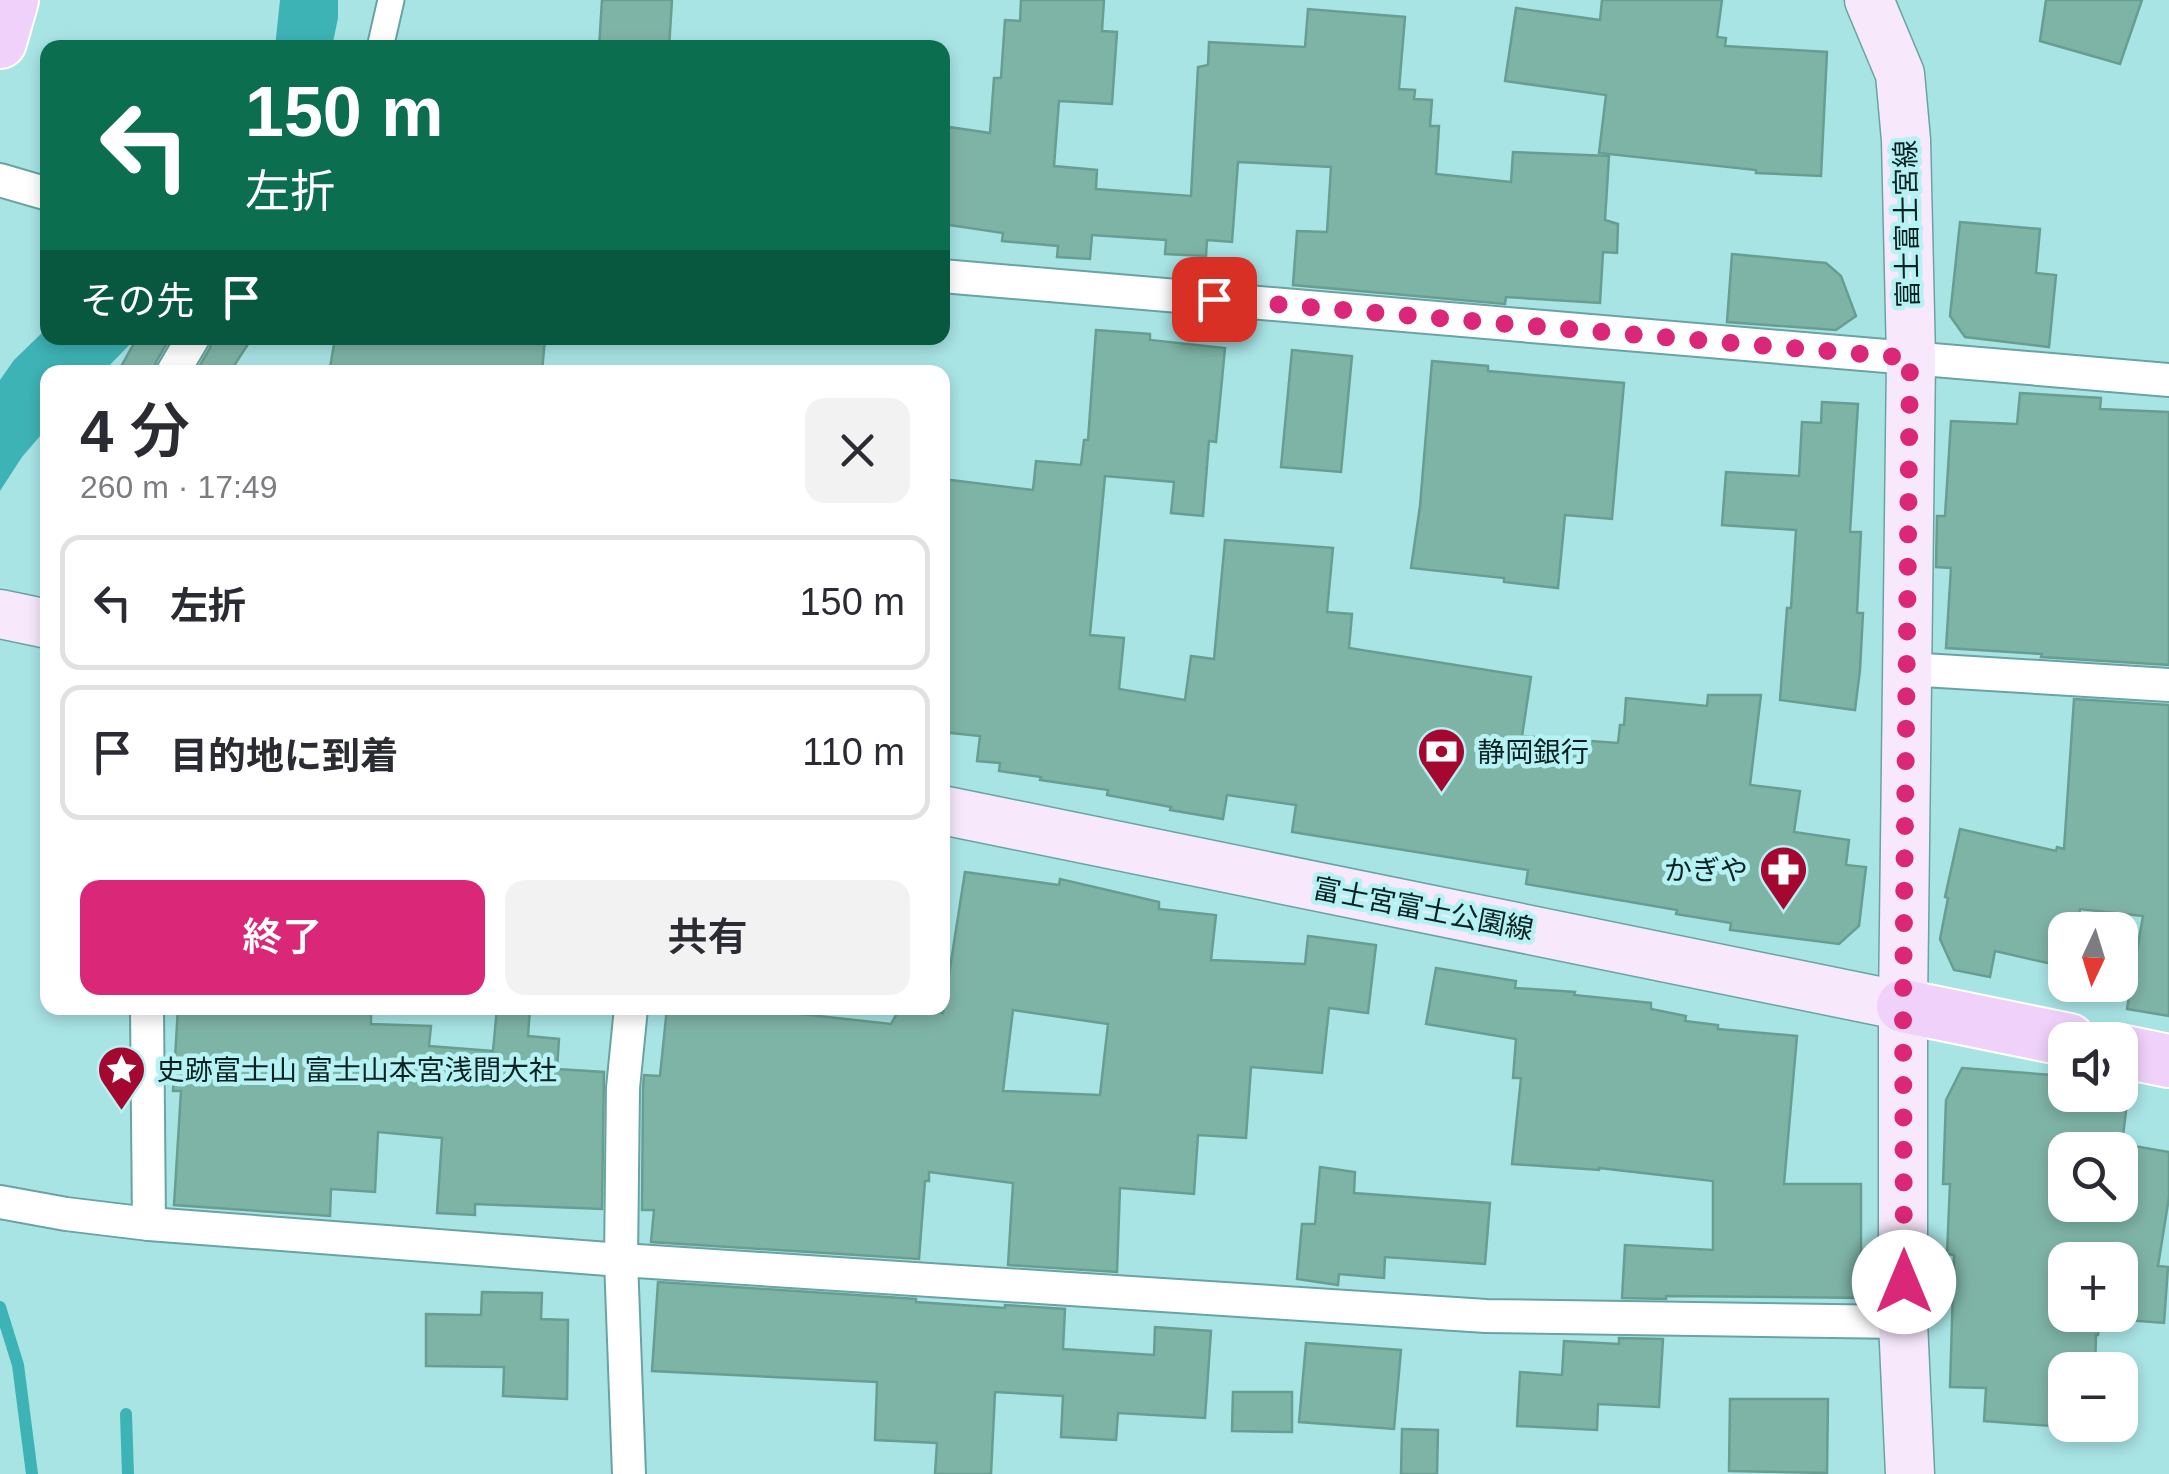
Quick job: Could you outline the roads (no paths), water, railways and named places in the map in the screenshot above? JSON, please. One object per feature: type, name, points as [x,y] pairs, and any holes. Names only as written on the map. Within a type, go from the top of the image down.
[{"type":"main road","points":[[0,42],[12,0]]},
{"type":"main road","name":"富士富士宮線","points":[[1869,0],[1900,74],[1906,140],[1910,358],[1903,1006],[1904,1322],[1910,1474]]},
{"type":"main road","name":"富士宮富士公園線","points":[[950,812],[1903,1006]]},
{"type":"main road","points":[[1903,1006],[2048,1036]]},
{"type":"main road","points":[[2138,1054],[2169,1061]]},
{"type":"street","points":[[382,40],[391,0]]},
{"type":"street","points":[[0,180],[40,192]]},
{"type":"street","points":[[950,277],[2169,380]]},
{"type":"street","points":[[1907,669],[2169,685]]},
{"type":"street","points":[[147,1015],[149,1224]]},
{"type":"street","points":[[630,1474],[621,1260],[623,1088],[631,1015]]},
{"type":"street","points":[[0,1202],[149,1224],[621,1260],[1486,1316],[1904,1322]]},
{"type":"water","points":[[280,0],[338,0],[333,40],[276,40]]},
{"type":"water","points":[[40,335],[40,345],[129,345],[110,365],[40,365],[40,436],[0,491],[0,380]]},
{"type":"waterway","points":[[0,1307],[18,1365],[32,1474]]},
{"type":"waterway","points":[[126,1414],[128,1474]]},
{"type":"place","name":"静岡銀行","points":[[1442,794]]},
{"type":"place","name":"かぎや","points":[[1783,912]]},
{"type":"place","name":"史跡富士山 富士山本宮浅間大社","points":[[122,1112]]}]
